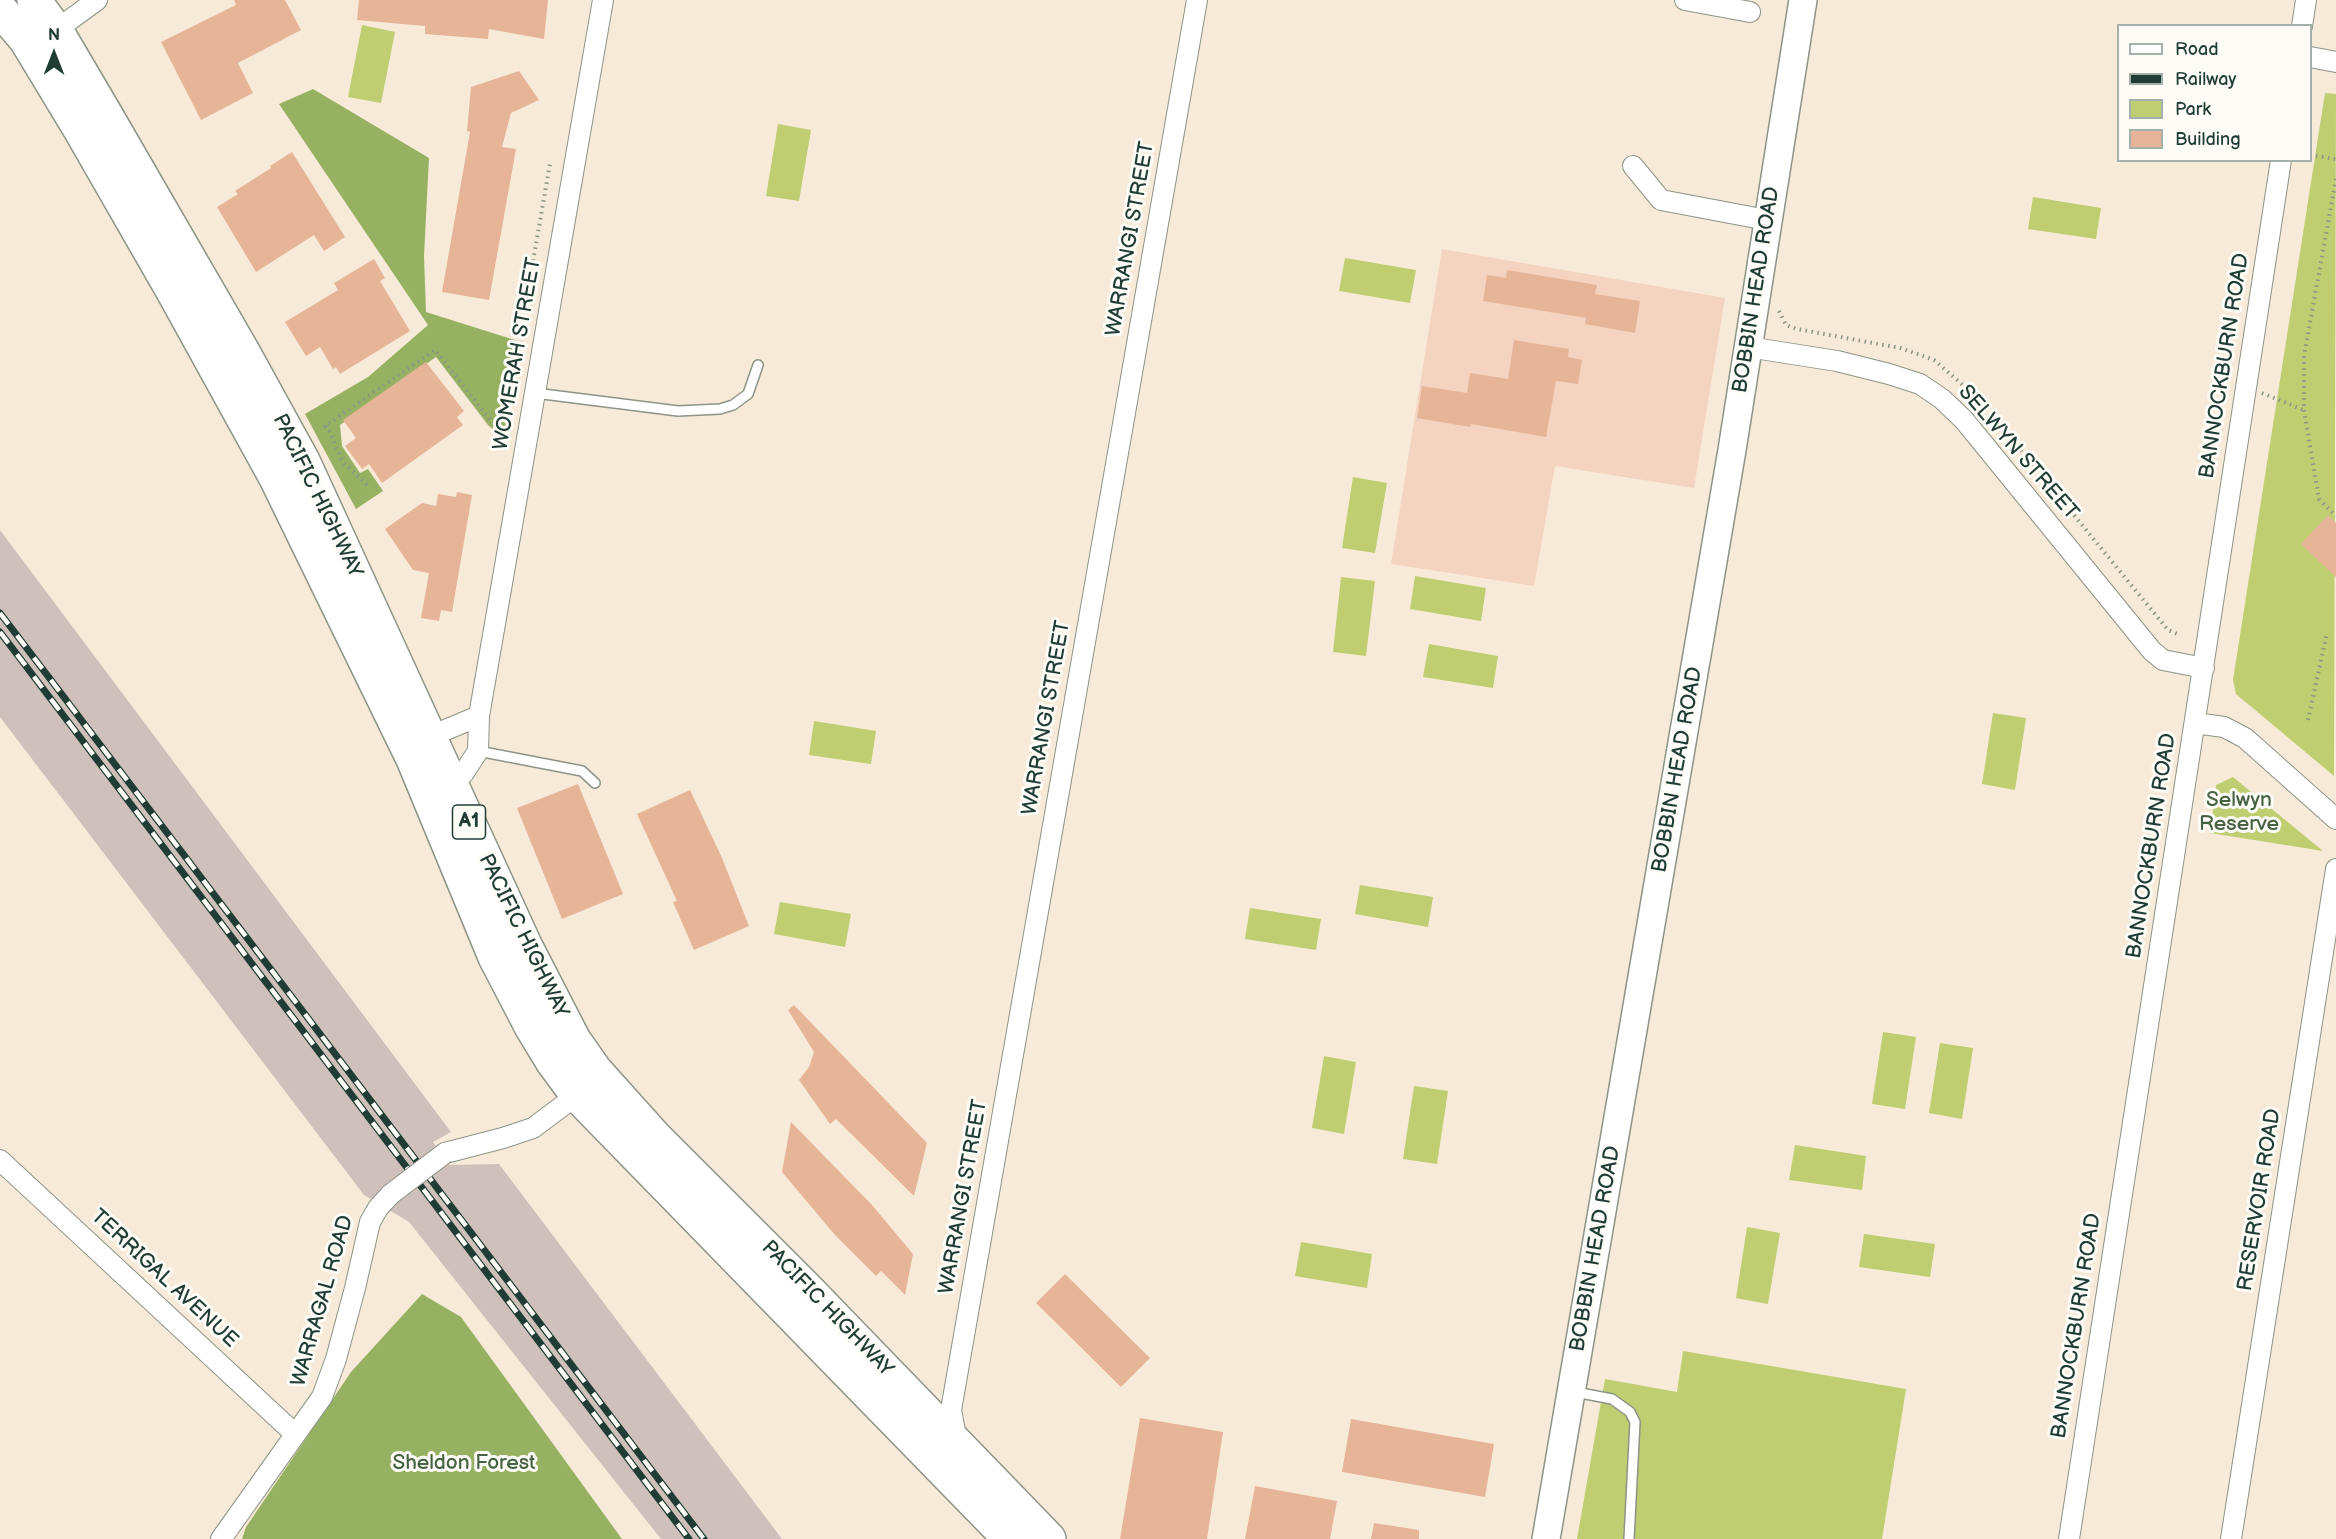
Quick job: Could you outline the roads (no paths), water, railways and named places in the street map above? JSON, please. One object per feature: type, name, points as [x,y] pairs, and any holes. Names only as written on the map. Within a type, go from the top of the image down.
[{"type":"highway","name":"PACIFIC HIGHWAY","points":[[33,0],[56,30],[242,350],[303,461],[525,945],[559,1014],[595,1070],[656,1138],[776,1257],[1049,1539]]},
{"type":"highway","name":"PACIFIC HIGHWAY","points":[[0,9],[26,40],[81,131],[276,478],[413,759],[495,957],[532,1028],[577,1095],[1010,1539]]},
{"type":"main road","name":"BOBBIN HEAD ROAD","points":[[1546,1539],[1748,347],[1803,0]]},
{"type":"street","points":[[56,30],[97,0]]},
{"type":"street","name":"WOMERAH STREET","points":[[478,751],[479,716],[603,0]]},
{"type":"street","name":"WARRANGI STREET","points":[[958,1444],[951,1410],[1197,0]]},
{"type":"street","points":[[1685,0],[1750,12]]},
{"type":"street","points":[[2302,24],[2306,0]]},
{"type":"street","points":[[2312,57],[2336,62]]},
{"type":"street","name":"BANNOCKBURN ROAD","points":[[2069,1539],[2281,162]]},
{"type":"street","points":[[1633,166],[1661,200],[1767,220]]},
{"type":"street","name":"SELWYN STREET","points":[[1748,347],[1837,362],[1889,374],[1920,384],[1942,399],[1964,420],[2152,651],[2163,660],[2204,669]]},
{"type":"street","points":[[430,736],[479,716]]},
{"type":"street","points":[[2195,723],[2224,727],[2245,738],[2336,819]]},
{"type":"street","points":[[451,782],[463,774],[478,751]]},
{"type":"street","name":"RESERVOIR ROAD","points":[[2231,1539],[2336,869]]},
{"type":"street","name":"WARRAGAL ROAD","points":[[221,1539],[322,1398],[336,1359],[370,1222],[378,1208],[391,1194],[446,1153],[532,1128],[577,1095]]},
{"type":"street","name":"TERRIGAL AVENUE","points":[[0,1160],[295,1434]]},
{"type":"lane","points":[[535,393],[678,411],[720,409],[733,405],[748,394],[758,365]]},
{"type":"lane","points":[[478,751],[582,771],[595,783]]},
{"type":"lane","points":[[1572,1392],[1612,1399],[1630,1412],[1635,1422],[1629,1539]]},
{"type":"railway","points":[[0,613],[704,1539]]},
{"type":"railway","points":[[0,632],[689,1539]]},
{"type":"park label","name":"Selwyn Reserve","points":[[2239,813]]},
{"type":"park label","name":"Sheldon Forest","points":[[464,1464]]}]
